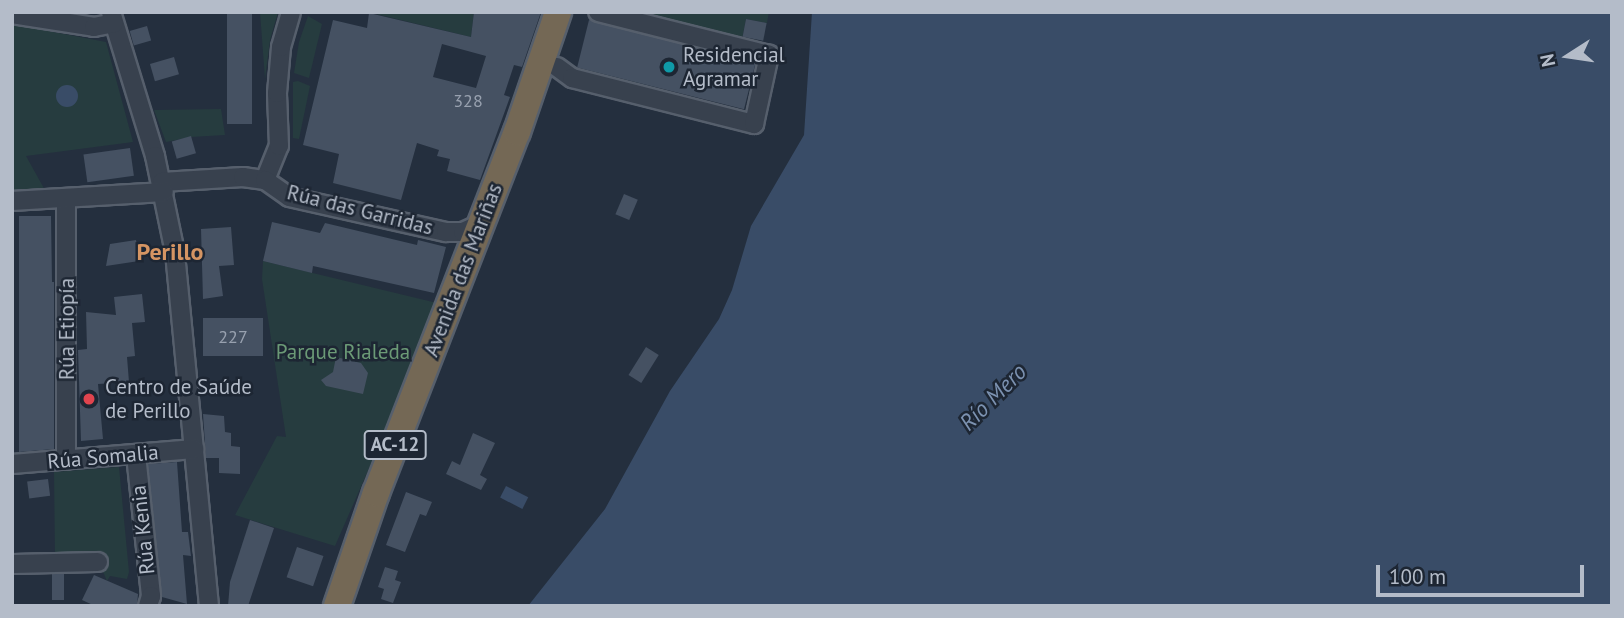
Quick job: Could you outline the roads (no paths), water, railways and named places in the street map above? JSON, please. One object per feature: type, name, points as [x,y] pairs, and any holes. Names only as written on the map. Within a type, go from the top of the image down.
[{"type":"highway","name":"AC-12","points":[[459,298],[476,226],[551,12]]},
{"type":"highway","name":"Avenida das Mariñas","points":[[351,606],[558,12]]},
{"type":"highway","name":"Avenida das Mariñas","points":[[337,606],[376,493],[521,148],[568,12]]},
{"type":"highway","name":"AC-12","points":[[459,298],[494,237],[576,12]]},
{"type":"street","points":[[265,180],[278,146],[280,59],[291,12]]},
{"type":"street","points":[[12,14],[94,27],[112,17],[163,187],[175,253],[209,606]]},
{"type":"street","points":[[557,68],[572,78],[754,124],[769,55],[608,14]]},
{"type":"street","name":"Rúa das Garridas","points":[[12,201],[66,198],[243,177],[265,180],[289,197],[446,232],[463,232],[476,226]]},
{"type":"street","name":"Rúa Etiopía","points":[[66,198],[66,460]]},
{"type":"street","name":"Rúa Somalia","points":[[12,464],[194,449]]},
{"type":"street","name":"Rúa Kenia","points":[[136,455],[150,596],[148,606]]},
{"type":"street","points":[[12,564],[98,562]]},
{"type":"water","name":"Río Mero","points":[[812,12],[1612,12],[1612,606],[528,606],[605,509],[670,391],[719,319],[732,290],[751,226],[804,135]]},
{"type":"water","points":[[67,85],[75,88],[78,96],[75,104],[67,107],[59,104],[56,96],[59,88]]},
{"type":"water","points":[[506,486],[528,497],[522,509],[500,498]]},
{"type":"place","name":"Residencial Agramar","points":[[669,67]]},
{"type":"place","name":"Centro de Saúde de Perillo","points":[[89,399]]},
{"type":"district","name":"Perillo","points":[[170,252]]},
{"type":"park label","name":"Parque Rialeda","points":[[343,352]]}]
